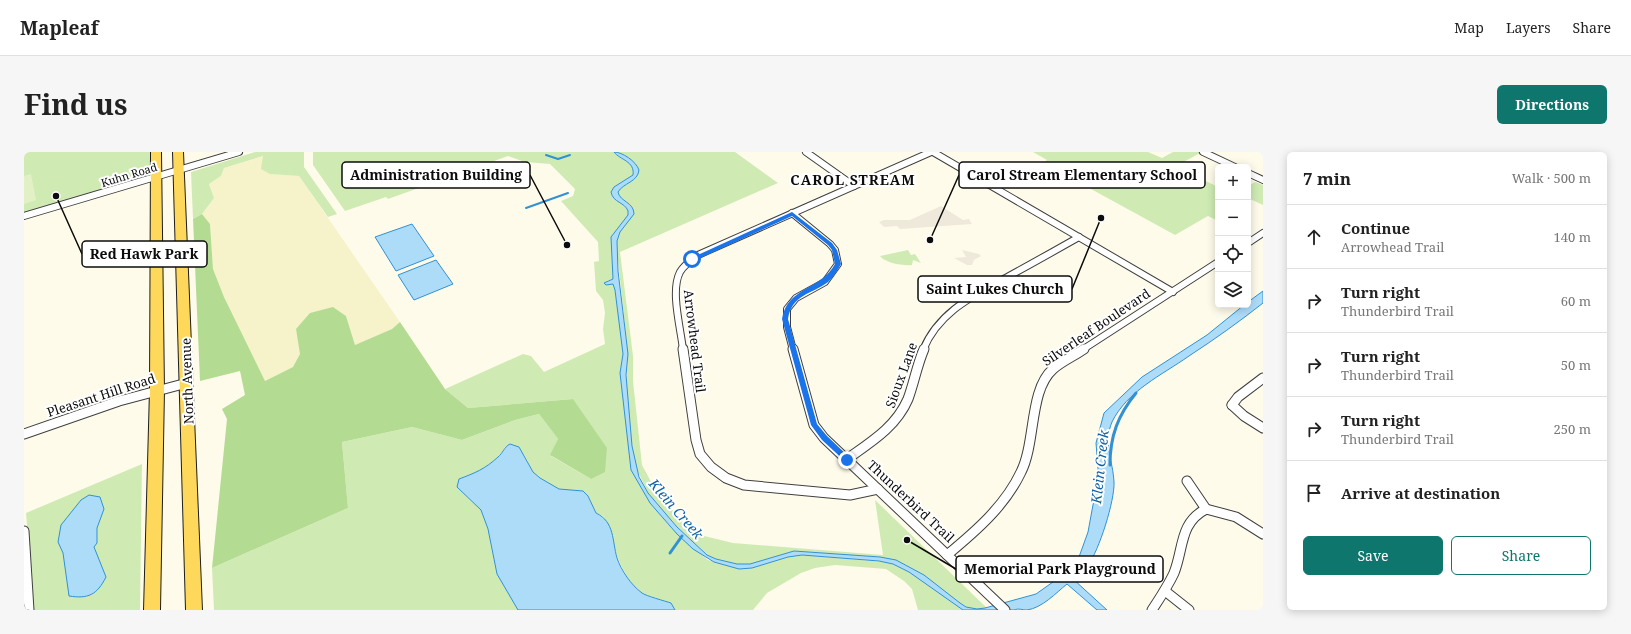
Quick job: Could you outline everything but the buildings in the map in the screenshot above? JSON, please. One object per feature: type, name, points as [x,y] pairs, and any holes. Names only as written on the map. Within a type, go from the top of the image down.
[{"type":"main road","points":[[152,610],[157,390],[156,152]]},
{"type":"main road","name":"North Avenue","points":[[178,152],[194,610]]},
{"type":"street","name":"Kuhn Road","points":[[24,216],[239,152]]},
{"type":"street","points":[[806,152],[854,186]]},
{"type":"street","points":[[932,152],[1172,292]]},
{"type":"street","name":"Arrowhead Trail","points":[[878,489],[850,495],[744,485],[718,473],[704,459],[698,447],[675,281],[686,264],[698,255],[932,152]]},
{"type":"street","points":[[1202,152],[1228,164]]},
{"type":"street","points":[[1251,174],[1263,180]]},
{"type":"street","name":"Thunderbird Trail","points":[[792,213],[826,239],[835,253],[838,264],[832,275],[825,281],[793,299],[787,310],[785,319],[814,425],[824,438],[1002,607]]},
{"type":"street","points":[[1251,241],[1263,233]]},
{"type":"street","name":"Sioux Lane","points":[[847,460],[882,434],[898,417],[909,394],[923,347],[932,330],[946,315],[965,301],[1079,237]]},
{"type":"street","name":"Silverleaf Boulevard","points":[[947,555],[983,525],[1003,504],[1016,485],[1029,453],[1038,394],[1044,378],[1053,369],[1215,264]]},
{"type":"street","points":[[1263,378],[1228,405],[1263,428]]},
{"type":"street","name":"Pleasant Hill Road","points":[[24,434],[157,390],[187,383]]},
{"type":"street","points":[[1187,481],[1206,509]]},
{"type":"street","points":[[1152,610],[1165,591],[1180,556],[1187,526],[1196,513],[1206,509],[1236,517],[1263,534]]},
{"type":"street","points":[[24,531],[29,610]]},
{"type":"street","points":[[1165,591],[1189,610]]},
{"type":"shaded area","points":[[264,156],[270,174],[299,176],[400,322],[392,329],[355,345],[346,316],[333,307],[296,329],[301,354],[293,367],[265,381],[224,297],[213,269],[210,224],[202,214],[214,198],[209,184],[221,176],[224,168]]},
{"type":"shaded area","points":[[941,206],[963,220],[969,219],[972,224],[900,229],[897,226],[884,227],[879,222],[884,220],[910,220]]},
{"type":"shaded area","points":[[962,250],[979,254],[981,256],[974,260],[972,265],[967,265],[954,258],[966,257]]},
{"type":"green space","points":[[24,152],[153,152],[153,177],[24,216]]},
{"type":"green space","points":[[255,152],[304,152],[304,167],[337,214],[328,217],[299,176],[270,174],[261,169],[263,156],[224,168],[221,176],[209,184],[214,198],[202,214],[193,219],[191,172]]},
{"type":"green space","points":[[313,152],[735,152],[778,183],[620,252],[633,356],[633,381],[642,465],[656,491],[692,533],[733,543],[883,555],[875,500],[989,610],[918,610],[912,589],[904,581],[886,569],[835,565],[815,568],[801,573],[767,593],[753,610],[675,610],[671,603],[644,594],[634,586],[622,568],[603,516],[596,513],[588,496],[583,491],[559,489],[533,472],[524,455],[505,447],[494,461],[483,469],[466,476],[457,487],[481,510],[488,529],[497,574],[518,610],[214,610],[212,568],[348,508],[342,442],[412,427],[462,440],[515,420],[539,414],[558,439],[551,456],[591,479],[573,399],[468,408],[445,389],[523,354],[531,356],[544,372],[605,344],[603,329],[605,313],[603,300],[596,291],[594,262],[599,261],[598,242],[561,201],[573,196],[575,189],[550,164],[525,162],[508,156],[388,199],[386,197],[345,211],[313,165]],"holes":[[[612,250],[617,251],[628,354],[626,384],[635,466],[648,493],[677,527],[707,555],[716,559],[737,564],[750,564],[794,551],[880,557],[884,562],[802,555],[788,557],[752,568],[739,569],[708,560],[677,534],[650,503],[631,470],[620,373],[623,354],[615,290],[613,284],[608,284],[607,281],[613,279]]]},
{"type":"green space","points":[[1033,152],[1148,152],[1162,158],[1173,152],[1202,152],[1176,166],[1215,186],[1215,220],[1208,216],[1175,235],[1091,189],[1036,168],[1047,160]]},
{"type":"green space","points":[[31,174],[36,200],[24,204],[24,176]]},
{"type":"green space","points":[[1255,182],[1263,185],[1263,205],[1251,199],[1251,184]]},
{"type":"green space","points":[[202,214],[210,224],[213,269],[224,297],[265,381],[293,367],[300,354],[296,329],[310,313],[333,307],[346,316],[355,345],[392,329],[400,322],[445,389],[468,408],[573,399],[607,448],[605,472],[591,479],[550,455],[558,439],[539,414],[515,420],[462,440],[412,427],[342,442],[348,508],[212,568],[227,419],[222,409],[245,395],[240,371],[200,381],[193,219]]},
{"type":"green space","points":[[908,250],[911,255],[915,254],[921,263],[913,260],[912,265],[904,265],[890,262],[880,256]]},
{"type":"green space","points":[[142,464],[140,610],[34,610],[26,513]]},
{"type":"water","points":[[614,152],[621,154],[635,163],[639,170],[636,177],[623,186],[618,192],[621,198],[632,207],[634,214],[620,232],[617,241],[618,271],[628,354],[626,375],[632,446],[639,477],[648,493],[677,527],[707,555],[716,559],[737,564],[750,564],[794,551],[880,557],[896,560],[924,575],[966,607],[977,609],[985,608],[1036,594],[1060,577],[1079,557],[1088,532],[1095,494],[1099,482],[1096,443],[1104,413],[1142,377],[1207,335],[1240,308],[1251,308],[1251,300],[1263,291],[1263,303],[1218,337],[1146,384],[1127,401],[1112,422],[1109,430],[1108,445],[1114,482],[1112,501],[1097,549],[1086,567],[1073,579],[1107,610],[1097,610],[1067,584],[1048,600],[1033,609],[963,610],[909,572],[893,564],[879,561],[802,555],[788,557],[752,568],[739,569],[714,562],[693,549],[677,534],[650,503],[631,470],[620,373],[623,354],[615,290],[613,284],[606,285],[604,283],[613,279],[611,237],[628,215],[626,208],[612,196],[611,192],[614,187],[633,175],[632,167]]},
{"type":"water","points":[[412,224],[434,256],[396,271],[375,237]]},
{"type":"water","points":[[436,260],[453,284],[414,300],[398,275]]},
{"type":"water","points":[[510,444],[519,447],[533,472],[540,478],[559,489],[583,491],[588,496],[596,513],[607,521],[610,527],[617,558],[630,582],[644,594],[671,603],[675,610],[518,610],[497,574],[488,529],[481,510],[457,487],[459,479],[475,473],[489,465]]},
{"type":"water","points":[[89,495],[100,497],[104,509],[97,528],[97,543],[94,547],[106,577],[95,592],[82,597],[69,596],[63,553],[58,542],[61,525],[81,500]]},
{"type":"waterway","points":[[546,155],[558,159],[570,155]]},
{"type":"waterway","points":[[526,208],[568,193]]},
{"type":"waterway","name":"Klein Creek","points":[[1110,465],[1110,454],[1116,426],[1124,409],[1136,393]]},
{"type":"waterway","points":[[670,553],[682,536]]},
{"type":"place","name":"Red Hawk Park","points":[[56,196]]},
{"type":"place","name":"Saint Lukes Church","points":[[1101,218]]},
{"type":"place","name":"Carol Stream Elementary School","points":[[930,240]]},
{"type":"place","name":"Administration Building","points":[[567,245]]},
{"type":"place","name":"Memorial Park Playground","points":[[907,540]]},
{"type":"district","name":"CAROL STREAM","points":[[853,180]]},
{"type":"route","points":[[692,259],[792,213],[826,239],[830,244],[834,250],[838,264],[832,275],[825,281],[793,299],[785,314],[785,319],[814,425],[818,432],[847,460]]}]
